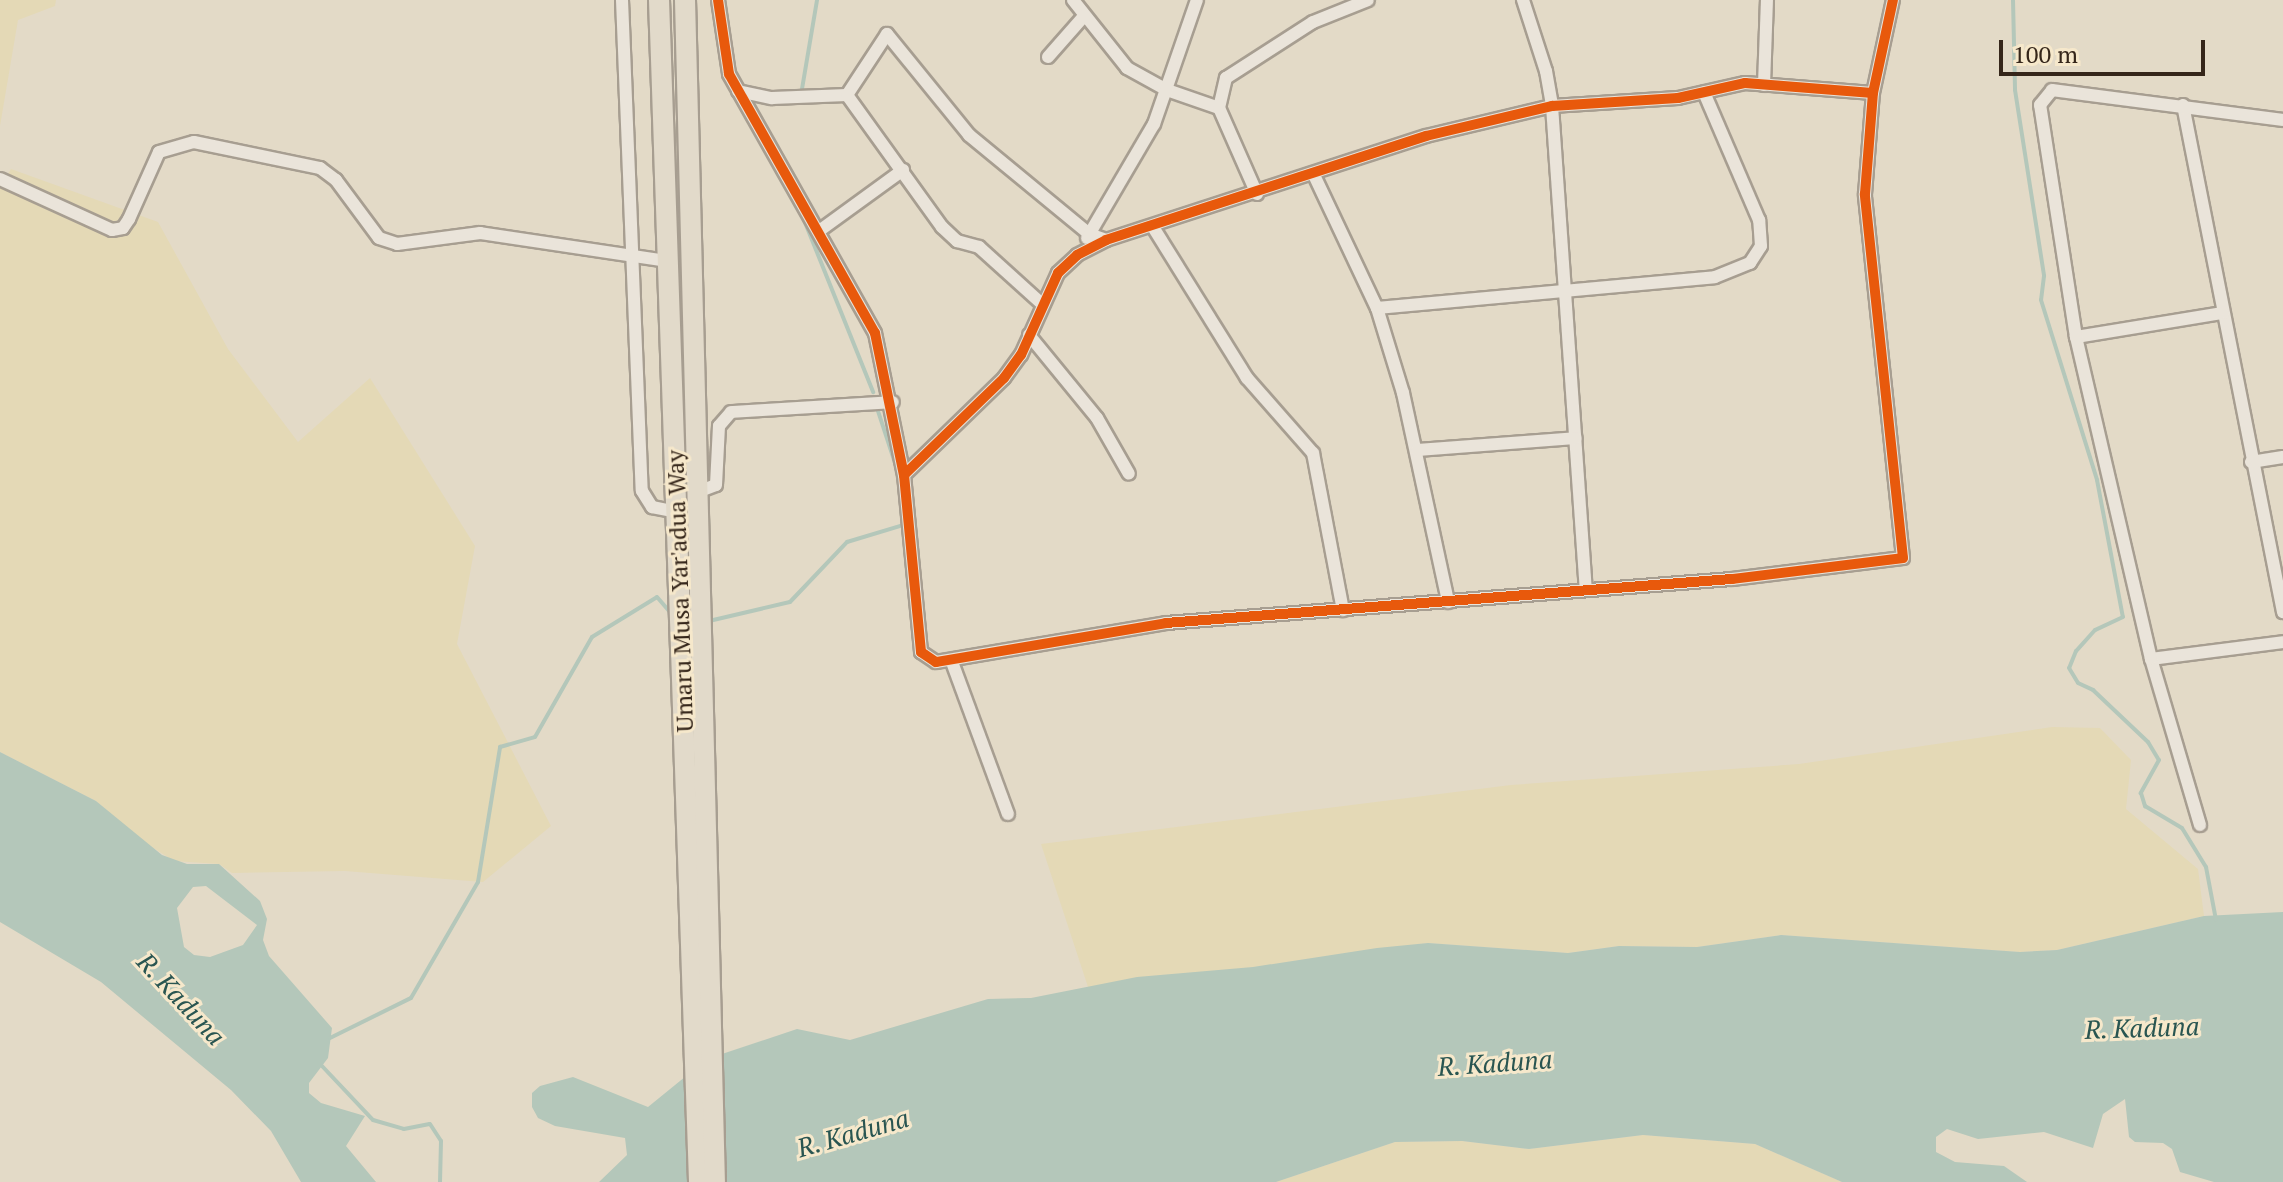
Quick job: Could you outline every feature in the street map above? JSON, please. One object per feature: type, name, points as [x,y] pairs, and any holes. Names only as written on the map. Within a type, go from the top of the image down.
[{"type":"main road","name":"Umaru Musa Yar'adua Way","points":[[659,0],[677,512],[701,980],[715,1182]]},
{"type":"main road","name":"Umaru Musa Yar'adua Way","points":[[685,0],[701,980],[699,1182]]},
{"type":"street","points":[[622,0],[642,491],[652,507],[677,512]]},
{"type":"street","points":[[718,0],[722,51],[738,91],[875,333],[893,402],[904,475],[921,652],[936,662],[952,662],[1166,623],[1448,602],[1586,587],[1732,579],[1903,558],[1865,194],[1873,93],[1893,0]]},
{"type":"street","points":[[1073,0],[1127,68],[1167,90],[1219,108]]},
{"type":"street","points":[[1077,255],[1137,156],[1167,90],[1197,0]]},
{"type":"street","points":[[1257,194],[1219,108],[1226,78],[1313,22],[1368,0]]},
{"type":"street","points":[[1523,0],[1546,71],[1552,106],[1586,587]]},
{"type":"street","points":[[1764,85],[1767,0]]},
{"type":"street","points":[[1048,57],[1084,16]]},
{"type":"street","points":[[847,95],[887,34],[969,135],[1089,234],[1106,240]]},
{"type":"street","points":[[904,475],[1004,378],[1029,335],[1041,303],[1058,273],[1077,255],[1106,240],[1257,194],[1426,136],[1552,106],[1704,92],[1745,83],[1873,93]]},
{"type":"street","points":[[2200,825],[2151,659],[2076,337],[2040,105],[2052,90],[2283,120]]},
{"type":"street","points":[[738,91],[772,98],[847,95]]},
{"type":"street","points":[[1377,308],[1715,277],[1750,263],[1761,246],[1759,220],[1704,92]]},
{"type":"street","points":[[847,95],[942,227],[957,241],[979,247],[1041,303]]},
{"type":"street","points":[[2183,105],[2283,612]]},
{"type":"street","points":[[0,179],[112,230],[123,228],[159,152],[194,142],[320,168],[336,180],[379,238],[397,244],[480,233],[667,261]]},
{"type":"street","points":[[819,231],[903,170]]},
{"type":"street","points":[[1314,175],[1377,308],[1417,450],[1448,602]]},
{"type":"street","points":[[1153,227],[1247,378],[1313,453],[1343,610]]},
{"type":"street","points":[[2076,337],[2223,313]]},
{"type":"street","points":[[1029,335],[1097,418],[1129,474]]},
{"type":"street","points":[[695,493],[716,485],[719,426],[731,412],[893,402]]},
{"type":"street","points":[[1417,450],[1576,438]]},
{"type":"street","points":[[2251,462],[2283,457]]},
{"type":"street","points":[[2151,659],[2283,642]]},
{"type":"street","points":[[952,662],[1008,814]]},
{"type":"shaded area","points":[[0,0],[56,0],[55,6],[18,20],[0,126]]},
{"type":"shaded area","points":[[11,169],[158,222],[228,349],[298,442],[370,378],[475,546],[457,644],[551,826],[483,882],[345,871],[232,873],[219,864],[174,861],[139,839],[96,801],[0,752],[0,187]]},
{"type":"shaded area","points":[[2052,727],[2100,728],[2131,760],[2126,809],[2198,869],[2204,916],[2057,950],[2020,952],[1781,935],[1697,947],[1619,946],[1568,953],[1428,943],[1089,990],[1041,844],[1511,785],[1799,764]]},
{"type":"shaded area","points":[[1643,1135],[1755,1144],[1842,1182],[1276,1182],[1395,1142],[1462,1141],[1529,1149]]},
{"type":"water","name":"R. Kaduna","points":[[0,752],[96,801],[162,855],[187,864],[219,864],[260,901],[267,919],[263,940],[269,956],[332,1028],[328,1058],[309,1083],[309,1093],[321,1103],[365,1116],[346,1146],[376,1182],[301,1182],[271,1131],[231,1090],[101,982],[0,922]],"holes":[[[206,886],[257,925],[243,945],[210,957],[194,955],[184,947],[177,908],[193,887]]]},
{"type":"water","name":"R. Kaduna","points":[[2283,912],[2283,1182],[2214,1182],[2180,1172],[2172,1149],[2163,1143],[2135,1142],[2129,1137],[2125,1099],[2103,1114],[2093,1148],[2044,1132],[1978,1139],[1947,1129],[1936,1137],[1936,1152],[1955,1162],[2004,1166],[2027,1182],[1842,1182],[1755,1144],[1643,1135],[1529,1149],[1462,1141],[1395,1142],[1276,1182],[599,1182],[627,1155],[625,1138],[555,1126],[538,1118],[532,1107],[532,1093],[540,1086],[573,1077],[648,1107],[707,1059],[797,1029],[850,1040],[988,999],[1031,998],[1137,977],[1253,967],[1377,948],[1428,943],[1568,953],[1619,946],[1697,947],[1781,935],[2020,952],[2057,950],[2204,916]]},
{"type":"waterway","points":[[802,89],[817,0]]},
{"type":"waterway","points":[[2013,0],[2015,90],[2044,276],[2041,300],[2097,480],[2123,617],[2095,630],[2076,651],[2069,668],[2078,683],[2093,690],[2148,742],[2159,760],[2141,793],[2145,806],[2182,828],[2206,867],[2216,920]]},
{"type":"waterway","points":[[802,215],[873,392]]},
{"type":"waterway","points":[[877,408],[896,466]]},
{"type":"waterway","points":[[709,621],[790,602],[847,542],[900,526]]},
{"type":"waterway","points":[[330,1038],[411,998],[478,882],[500,747],[535,737],[592,637],[657,597],[671,613]]},
{"type":"waterway","points":[[322,1066],[373,1120],[404,1129],[430,1124],[441,1141],[440,1182]]},
{"type":"cycle path","points":[[718,0],[729,74],[875,333],[904,475],[921,652],[936,662],[1166,623],[1732,579],[1903,558],[1865,194],[1873,93],[1893,0]]},
{"type":"cycle path","points":[[904,475],[1004,378],[1021,355],[1058,273],[1077,255],[1106,240],[1426,136],[1552,106],[1678,98],[1745,83],[1873,93]]}]
